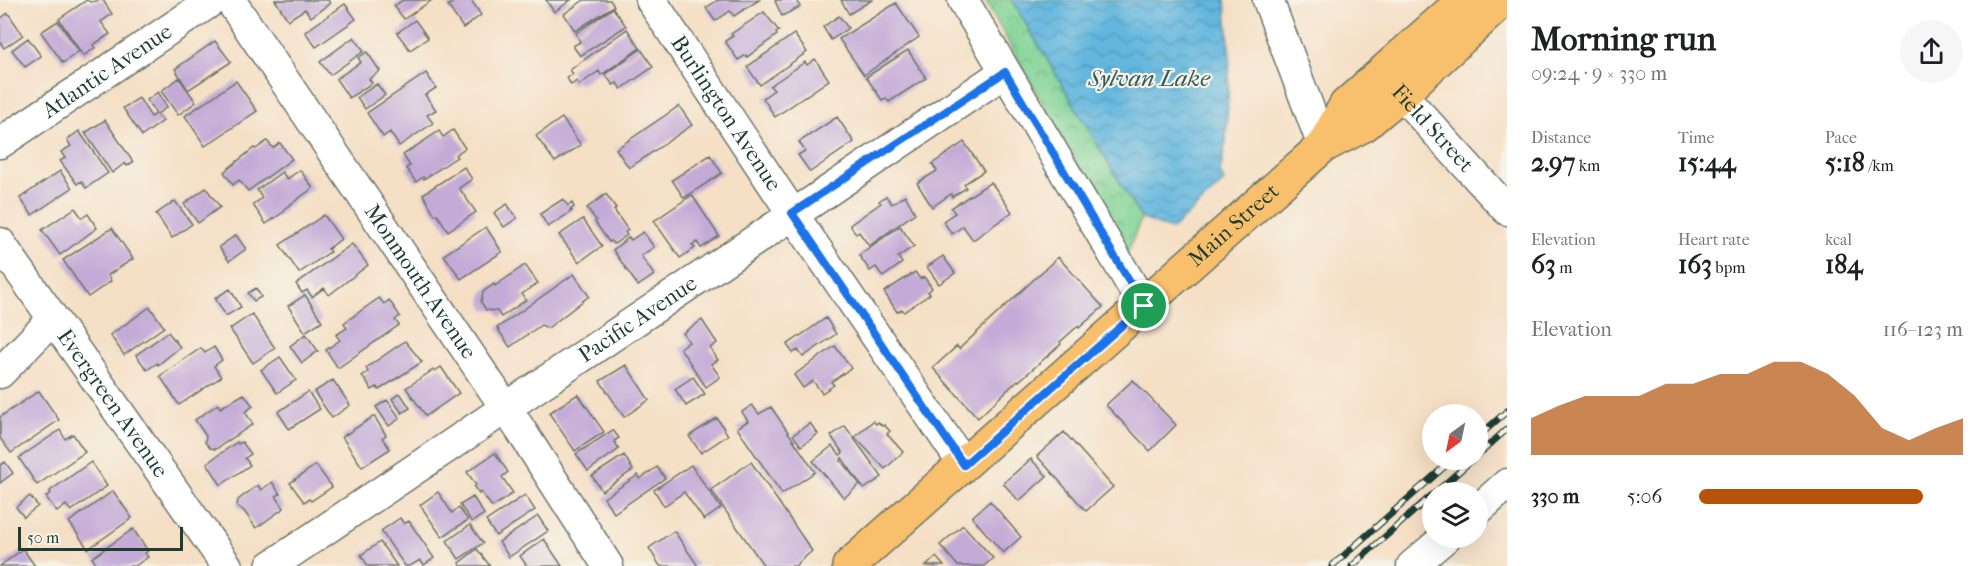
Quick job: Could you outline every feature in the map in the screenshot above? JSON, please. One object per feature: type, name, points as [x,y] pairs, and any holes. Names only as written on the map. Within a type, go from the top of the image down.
[{"type":"main road","name":"Main Street","points":[[1392,83],[1503,0]]},
{"type":"main road","name":"Main Street","points":[[849,566],[1323,146],[1364,125],[1392,83],[1461,1]]},
{"type":"street","name":"Atlantic Avenue","points":[[0,143],[213,0]]},
{"type":"street","name":"Monmouth Avenue","points":[[230,0],[608,566]]},
{"type":"street","name":"Burlington Avenue","points":[[651,0],[792,213],[964,465]]},
{"type":"street","points":[[963,0],[1144,306]]},
{"type":"street","points":[[1268,0],[1323,146]]},
{"type":"street","name":"Pacific Avenue","points":[[271,566],[792,213],[1005,72]]},
{"type":"street","name":"Field Street","points":[[1392,83],[1507,210]]},
{"type":"street","name":"Evergreen Avenue","points":[[0,243],[227,566]]},
{"type":"street","points":[[0,373],[53,319]]},
{"type":"street","points":[[1488,501],[1507,484]]},
{"type":"street","points":[[1413,566],[1433,548]]},
{"type":"green space","points":[[985,0],[1012,0],[1141,218],[1127,254]]},
{"type":"water","name":"Sylvan Lake","points":[[1012,0],[1225,0],[1230,53],[1226,142],[1220,172],[1224,182],[1171,230],[1141,218]]},
{"type":"building","points":[[87,0],[90,2],[103,0],[112,14],[101,22],[110,34],[93,45],[95,48],[83,56],[59,19]]},
{"type":"building","points":[[275,0],[328,0],[330,3],[311,17],[305,9],[288,20]]},
{"type":"building","points":[[403,0],[432,0],[404,19],[394,6]]},
{"type":"building","points":[[456,0],[471,0],[481,15],[463,28],[448,6]]},
{"type":"building","points":[[546,0],[571,0],[554,12]]},
{"type":"building","points":[[584,0],[610,0],[614,6],[575,31],[564,14]]},
{"type":"building","points":[[718,0],[759,0],[734,16],[730,11],[715,21],[706,8]]},
{"type":"building","points":[[796,0],[800,7],[782,16],[775,1]]},
{"type":"building","points":[[841,0],[872,0],[849,14]]},
{"type":"building","points":[[896,3],[919,37],[864,75],[839,39]]},
{"type":"building","points":[[345,4],[356,19],[316,47],[305,32]]},
{"type":"building","points":[[613,8],[626,26],[580,56],[573,46],[580,42],[576,33]]},
{"type":"building","points":[[764,12],[779,31],[777,35],[747,57],[746,55],[738,60],[725,41],[733,36],[731,34]]},
{"type":"building","points":[[8,13],[23,35],[4,48],[0,42],[0,19]]},
{"type":"building","points":[[839,16],[848,28],[831,40],[823,27]]},
{"type":"building","points":[[415,20],[428,38],[410,50],[397,33]]},
{"type":"building","points":[[58,21],[79,51],[63,63],[41,32]]},
{"type":"building","points":[[627,29],[640,48],[601,75],[599,71],[579,85],[577,81],[571,85],[567,78],[573,74],[570,70]]},
{"type":"building","points":[[794,34],[807,52],[760,85],[747,67]]},
{"type":"building","points":[[354,37],[364,51],[330,75],[320,62]]},
{"type":"building","points":[[28,38],[41,56],[25,67],[12,50]]},
{"type":"building","points":[[215,41],[231,62],[188,90],[175,69]]},
{"type":"building","points":[[641,49],[653,67],[621,89],[617,83],[613,85],[605,74]]},
{"type":"building","points":[[908,50],[926,78],[889,102],[886,98],[882,100],[866,77]]},
{"type":"building","points":[[367,52],[380,71],[369,79],[372,83],[349,98],[336,79],[361,62],[358,58]]},
{"type":"building","points":[[815,59],[829,80],[775,117],[763,98],[774,90],[770,86],[805,62],[807,65]]},
{"type":"building","points":[[426,73],[436,88],[425,95],[436,110],[427,115],[433,123],[399,146],[390,132],[383,137],[367,113]]},
{"type":"building","points":[[179,78],[196,102],[178,115],[161,91]]},
{"type":"building","points":[[236,81],[257,111],[205,146],[185,116]]},
{"type":"building","points":[[377,84],[385,95],[365,109],[357,97]]},
{"type":"building","points":[[158,92],[167,107],[157,114],[163,121],[142,136],[123,108],[139,98],[151,117],[156,114],[147,100]]},
{"type":"building","points":[[679,106],[692,125],[629,168],[616,149]]},
{"type":"building","points":[[837,117],[854,142],[810,172],[798,155],[805,151],[799,142]]},
{"type":"building","points":[[562,118],[581,145],[555,162],[536,136]]},
{"type":"building","points":[[105,120],[133,162],[127,166],[125,163],[112,173],[85,133]]},
{"type":"building","points":[[453,130],[465,148],[455,155],[457,157],[416,182],[406,168],[410,166],[403,155],[439,131],[443,137]]},
{"type":"building","points":[[79,131],[108,173],[86,188],[81,181],[77,184],[60,161],[65,158],[61,152],[71,146],[67,140]]},
{"type":"building","points":[[267,141],[273,148],[280,143],[292,159],[248,191],[239,180],[233,185],[224,172],[254,148],[256,149]]},
{"type":"building","points":[[964,142],[984,171],[964,184],[966,188],[952,197],[951,194],[932,207],[917,183],[937,171],[932,164]]},
{"type":"building","points":[[710,155],[722,173],[684,198],[672,180]]},
{"type":"building","points":[[464,167],[472,179],[459,188],[476,212],[448,231],[437,214],[435,215],[423,194]]},
{"type":"building","points":[[300,170],[313,188],[266,224],[253,205],[262,198],[257,190],[282,172],[287,179]]},
{"type":"building","points":[[60,171],[72,188],[32,215],[20,198]]},
{"type":"building","points":[[991,182],[1012,212],[973,240],[963,226],[952,234],[943,221],[955,213],[951,208]]},
{"type":"building","points":[[206,188],[220,207],[198,223],[184,204]]},
{"type":"building","points":[[606,194],[628,230],[625,232],[627,235],[614,244],[609,242],[587,208]]},
{"type":"building","points":[[692,195],[719,236],[701,248],[697,242],[692,245],[695,248],[680,258],[654,221]]},
{"type":"building","points":[[905,195],[915,213],[869,246],[859,232],[856,234],[850,225],[881,203],[879,201],[886,196],[892,204]]},
{"type":"building","points":[[563,199],[568,206],[572,203],[574,207],[570,210],[572,211],[548,227],[540,214]]},
{"type":"building","points":[[175,201],[192,224],[172,238],[156,214]]},
{"type":"building","points":[[507,204],[517,218],[504,227],[494,213]]},
{"type":"building","points":[[75,208],[82,218],[88,214],[97,228],[60,255],[42,230]]},
{"type":"building","points":[[324,215],[341,239],[328,249],[330,252],[299,273],[280,245]]},
{"type":"building","points":[[583,219],[602,246],[579,262],[559,235]]},
{"type":"building","points":[[900,226],[914,246],[898,257],[902,263],[883,277],[876,267],[870,271],[859,255]]},
{"type":"building","points":[[486,227],[502,252],[461,279],[444,255]]},
{"type":"building","points":[[112,228],[133,259],[108,275],[111,281],[88,297],[63,260]]},
{"type":"building","points":[[643,232],[654,247],[641,256],[654,275],[638,286],[613,250],[629,237],[631,240]]},
{"type":"building","points":[[236,235],[246,249],[229,261],[219,247]]},
{"type":"building","points":[[352,244],[368,265],[329,295],[324,288],[312,297],[307,290],[302,293],[296,284]]},
{"type":"building","points":[[943,256],[955,273],[939,284],[927,267]]},
{"type":"building","points":[[1058,257],[1103,307],[1079,328],[1078,326],[978,418],[933,368],[957,346],[959,349]]},
{"type":"building","points":[[525,265],[538,283],[522,294],[526,300],[501,317],[497,311],[486,310],[481,302],[483,292]]},
{"type":"building","points":[[915,272],[920,279],[924,277],[932,288],[928,292],[930,294],[904,312],[902,309],[897,312],[884,292]]},
{"type":"building","points":[[574,274],[589,296],[548,328],[541,325],[510,347],[497,328]]},
{"type":"building","points":[[256,288],[261,297],[254,301],[248,293]]},
{"type":"building","points":[[230,289],[241,307],[226,316],[215,298]]},
{"type":"building","points":[[305,295],[322,321],[305,332],[288,306]]},
{"type":"building","points":[[379,298],[384,304],[389,300],[400,316],[395,320],[399,325],[338,368],[326,350],[340,340],[336,335],[347,328],[344,323]]},
{"type":"building","points":[[150,307],[164,327],[124,355],[110,335]]},
{"type":"building","points":[[252,314],[275,348],[253,363],[230,329]]},
{"type":"building","points":[[826,318],[836,334],[803,357],[798,350],[793,353],[787,345]]},
{"type":"building","points":[[702,320],[717,343],[710,348],[718,360],[711,364],[720,377],[706,387],[680,348],[689,342],[683,333]]},
{"type":"building","points":[[168,332],[180,347],[158,365],[157,363],[147,370],[136,355]]},
{"type":"building","points":[[306,334],[318,351],[302,363],[290,346]]},
{"type":"building","points":[[405,341],[422,362],[379,390],[377,387],[372,390],[362,376],[368,372],[366,368]]},
{"type":"building","points":[[835,346],[851,368],[831,382],[834,385],[822,393],[813,381],[803,388],[794,375]]},
{"type":"building","points":[[214,347],[222,360],[214,366],[221,377],[179,405],[160,376],[201,348],[205,353]]},
{"type":"building","points":[[280,357],[296,380],[277,393],[261,370]]},
{"type":"building","points":[[626,365],[649,400],[624,417],[600,381]]},
{"type":"building","points":[[441,367],[459,393],[426,416],[406,388]]},
{"type":"building","points":[[693,377],[705,394],[686,406],[675,389]]},
{"type":"building","points":[[333,380],[350,405],[332,418],[314,392]]},
{"type":"building","points":[[1133,380],[1176,425],[1150,451],[1106,405]]},
{"type":"building","points":[[39,391],[59,420],[11,453],[0,438],[0,417]]},
{"type":"building","points":[[308,392],[320,409],[289,429],[278,412]]},
{"type":"building","points":[[400,393],[410,408],[402,413],[392,399]]},
{"type":"building","points":[[244,394],[253,406],[245,412],[253,424],[216,449],[210,448],[205,442],[206,436],[195,420],[218,404],[220,408]]},
{"type":"building","points":[[578,394],[604,432],[575,451],[549,413]]},
{"type":"building","points":[[387,400],[400,418],[389,426],[376,407]]},
{"type":"building","points":[[752,405],[759,414],[771,407],[815,472],[782,494],[737,428],[748,421],[742,412]]},
{"type":"building","points":[[374,416],[386,435],[382,438],[390,449],[362,467],[342,437]]},
{"type":"building","points":[[717,418],[728,435],[701,453],[689,436]]},
{"type":"building","points":[[873,421],[884,425],[890,431],[887,434],[903,452],[885,469],[855,437]]},
{"type":"building","points":[[810,423],[818,434],[801,446],[793,435]]},
{"type":"building","points":[[845,426],[882,477],[864,489],[842,458],[841,461],[860,484],[844,498],[813,461],[832,446],[840,455],[843,453],[831,436]]},
{"type":"building","points":[[60,430],[65,439],[73,434],[85,452],[37,485],[19,458]]},
{"type":"building","points":[[613,430],[619,438],[614,441],[619,449],[588,471],[576,454]]},
{"type":"building","points":[[1064,432],[1113,487],[1086,511],[1037,456]]},
{"type":"building","points":[[237,442],[238,444],[242,442],[251,454],[245,458],[250,465],[221,485],[207,463]]},
{"type":"building","points":[[495,453],[508,472],[502,477],[513,493],[492,507],[481,492],[479,494],[474,487],[476,485],[467,472]]},
{"type":"building","points":[[624,455],[633,470],[602,491],[592,476]]},
{"type":"building","points":[[1031,459],[1047,476],[1019,501],[1003,483]]},
{"type":"building","points":[[5,462],[13,473],[0,483],[0,465]]},
{"type":"building","points":[[91,462],[107,486],[71,511],[66,505],[57,512],[46,497],[51,493],[50,491]]},
{"type":"building","points":[[751,462],[812,551],[795,566],[764,566],[711,490]]},
{"type":"building","points":[[316,465],[332,487],[311,501],[309,499],[304,502],[290,483]]},
{"type":"building","points":[[691,465],[721,508],[704,520],[684,492],[664,506],[654,490]]},
{"type":"building","points":[[657,467],[665,478],[614,513],[604,498],[638,475],[640,479]]},
{"type":"building","points":[[272,482],[280,494],[276,496],[284,508],[256,528],[244,511],[237,506],[238,500],[258,485],[261,490]]},
{"type":"building","points":[[113,491],[132,518],[88,549],[69,522]]},
{"type":"building","points":[[438,492],[452,513],[459,508],[468,520],[442,537],[420,505]]},
{"type":"building","points":[[525,495],[535,510],[496,536],[486,521]]},
{"type":"building","points":[[30,496],[38,506],[24,517],[16,507]]},
{"type":"building","points":[[473,497],[484,514],[472,522],[460,505]]},
{"type":"building","points":[[990,501],[1021,537],[1003,553],[972,517]]},
{"type":"building","points":[[538,516],[548,531],[509,557],[499,542]]},
{"type":"building","points":[[400,518],[404,524],[409,521],[434,558],[424,565],[420,560],[410,566],[405,566],[381,531]]},
{"type":"building","points":[[470,525],[483,543],[459,559],[447,541]]},
{"type":"building","points":[[963,525],[993,558],[984,566],[958,566],[940,545]]},
{"type":"building","points":[[133,529],[148,551],[145,553],[148,557],[135,566],[98,566],[92,558]]},
{"type":"building","points":[[674,531],[698,566],[660,566],[649,548]]},
{"type":"building","points":[[544,539],[562,566],[527,566],[520,556]]},
{"type":"building","points":[[380,542],[397,566],[368,566],[361,555]]},
{"type":"building","points":[[23,549],[35,566],[0,566]]},
{"type":"building","points":[[477,549],[490,566],[461,566],[459,563]]},
{"type":"building","points":[[936,557],[944,566],[926,566]]},
{"type":"railway","points":[[1488,428],[1507,411]]},
{"type":"railway","points":[[1488,446],[1507,429]]},
{"type":"railway","points":[[1332,566],[1441,470]]},
{"type":"railway","points":[[1447,482],[1461,470]]},
{"type":"railway","points":[[1352,566],[1422,504]]},
{"type":"route","points":[[1005,72],[1144,306],[964,465],[792,213],[1005,72]]}]
